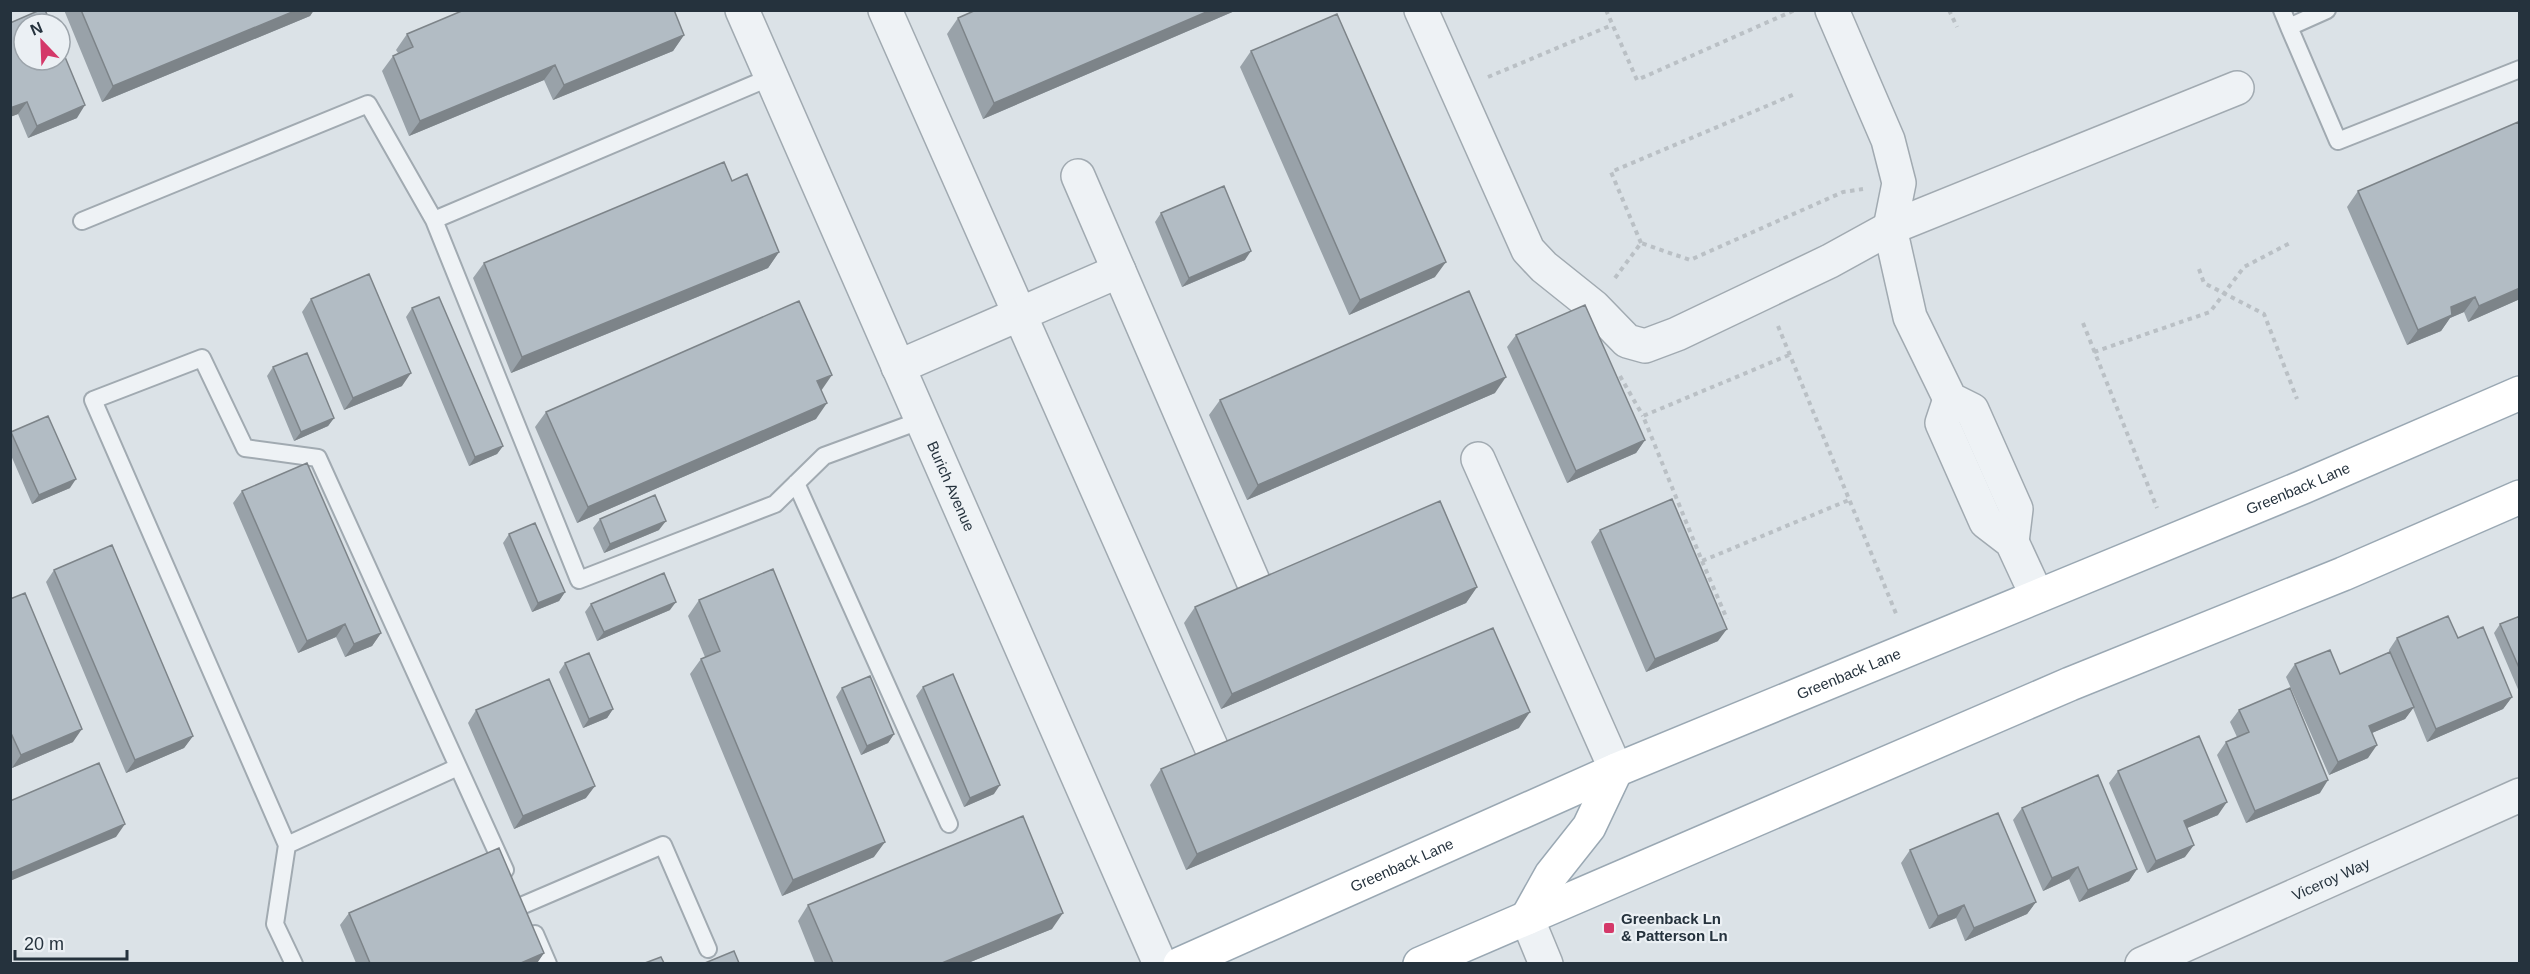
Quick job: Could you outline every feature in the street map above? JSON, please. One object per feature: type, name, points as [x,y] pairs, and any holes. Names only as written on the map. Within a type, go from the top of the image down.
[{"type":"main road","name":"Greenback Lane","points":[[1180,963],[1616,770],[2303,487],[2520,393]]},
{"type":"main road","points":[[1420,963],[2070,684],[2343,574],[2520,497]]},
{"type":"main road","points":[[1527,918],[1551,874],[1588,827],[1616,770]]},
{"type":"street","name":"Burich Avenue","points":[[742,10],[1160,963]]},
{"type":"street","points":[[885,10],[1212,749]]},
{"type":"street","points":[[1421,10],[1528,250],[1544,267],[1594,307],[1627,341],[1646,346],[1677,334],[1830,261],[1890,228],[2237,88]]},
{"type":"street","points":[[1832,10],[1888,140],[1899,183],[1890,228],[1910,317],[1950,399],[1942,423],[1986,522],[2012,542],[2037,596]]},
{"type":"street","points":[[1078,176],[1253,581]]},
{"type":"street","points":[[898,367],[1119,271]]},
{"type":"street","points":[[1478,459],[1616,770]]},
{"type":"street","name":"Viceroy Way","points":[[2142,963],[2520,795]]},
{"type":"street","points":[[1527,918],[1546,963]]},
{"type":"lane","points":[[2282,10],[2338,141],[2520,69]]},
{"type":"lane","points":[[2289,27],[2327,10]]},
{"type":"lane","points":[[434,220],[771,76]]},
{"type":"lane","points":[[82,221],[368,104],[434,220],[579,580],[774,504],[824,456],[922,420]]},
{"type":"lane","points":[[294,963],[275,924],[287,845],[93,400],[202,358],[244,448],[318,458],[548,963]]},
{"type":"lane","points":[[796,483],[949,824]]},
{"type":"lane","points":[[287,845],[458,767]]},
{"type":"lane","points":[[517,895],[663,845],[708,950]]},
{"type":"path","points":[[1606,10],[1637,80],[1796,10]]},
{"type":"path","points":[[1949,10],[1957,27]]},
{"type":"path","points":[[1457,90],[1612,26]]},
{"type":"path","points":[[1795,94],[1611,171],[1641,243],[1690,260],[1843,192],[1899,183]]},
{"type":"path","points":[[1594,307],[1641,243]]},
{"type":"path","points":[[2094,352],[2210,312],[2244,267],[2290,243]]},
{"type":"path","points":[[2199,269],[2204,283],[2264,314],[2297,399]]},
{"type":"path","points":[[1764,292],[1898,616]]},
{"type":"path","points":[[2083,323],[2157,509]]},
{"type":"path","points":[[1727,619],[1643,416],[1789,355]]},
{"type":"path","points":[[1702,561],[1849,500]]},
{"type":"building","points":[[81,10],[297,10],[113,86]]},
{"type":"building","points":[[464,10],[674,10],[684,35],[564,85],[555,65],[420,121],[393,56],[413,47],[407,34]]},
{"type":"building","points":[[976,10],[1211,10],[994,103],[958,18]]},
{"type":"building","points":[[1337,14],[1446,262],[1360,300],[1251,51]]},
{"type":"building","points":[[12,22],[12,72],[71,72],[85,105],[37,126],[27,102],[10,108],[10,23]]},
{"type":"building","points":[[2518,122],[2520,126],[2520,288],[2479,306],[2475,297],[2451,307],[2452,315],[2418,330],[2358,191]]},
{"type":"building","points":[[724,162],[732,181],[747,174],[779,252],[522,357],[484,263]]},
{"type":"building","points":[[1224,186],[1251,251],[1189,278],[1161,213]]},
{"type":"building","points":[[369,274],[411,373],[353,398],[311,299]]},
{"type":"building","points":[[1469,291],[1506,377],[1258,485],[1220,400]]},
{"type":"building","points":[[439,297],[503,446],[475,457],[412,308]]},
{"type":"building","points":[[799,301],[832,375],[817,381],[827,403],[588,507],[546,412]]},
{"type":"building","points":[[1585,305],[1645,440],[1576,471],[1516,335]]},
{"type":"building","points":[[307,353],[334,418],[301,432],[273,367]]},
{"type":"building","points":[[48,416],[76,479],[39,495],[11,432]]},
{"type":"building","points":[[307,463],[381,633],[354,644],[345,624],[307,641],[242,491]]},
{"type":"building","points":[[655,495],[666,521],[610,544],[600,519]]},
{"type":"building","points":[[1672,499],[1727,629],[1655,659],[1600,530]]},
{"type":"building","points":[[1440,501],[1477,587],[1232,694],[1195,607]]},
{"type":"building","points":[[535,523],[565,592],[538,603],[509,534]]},
{"type":"building","points":[[112,545],[193,736],[135,760],[54,570]]},
{"type":"building","points":[[773,569],[885,842],[793,880],[701,659],[720,651],[699,600]]},
{"type":"building","points":[[664,573],[676,602],[604,632],[591,604]]},
{"type":"building","points":[[25,593],[82,729],[21,755],[10,731],[10,599]]},
{"type":"building","points":[[2448,616],[2458,638],[2483,627],[2512,697],[2436,729],[2397,638]]},
{"type":"building","points":[[2520,616],[2520,670],[2500,624]]},
{"type":"building","points":[[1493,628],[1530,712],[1197,854],[1161,769]]},
{"type":"building","points":[[2330,650],[2340,674],[2390,652],[2414,707],[2369,726],[2377,745],[2338,762],[2295,664]]},
{"type":"building","points":[[589,653],[613,709],[589,719],[565,663]]},
{"type":"building","points":[[953,674],[1000,785],[970,798],[923,687]]},
{"type":"building","points":[[870,676],[894,734],[867,746],[842,688]]},
{"type":"building","points":[[549,679],[595,786],[523,816],[476,710]]},
{"type":"building","points":[[2290,688],[2328,780],[2255,811],[2226,742],[2249,732],[2239,710]]},
{"type":"building","points":[[2199,736],[2227,802],[2184,821],[2194,845],[2156,861],[2118,771]]},
{"type":"building","points":[[99,763],[125,824],[10,873],[10,801]]},
{"type":"building","points":[[2098,775],[2137,869],[2088,890],[2078,867],[2052,878],[2022,808]]},
{"type":"building","points":[[1998,813],[2036,902],[1974,928],[1964,905],[1938,916],[1910,850]]},
{"type":"building","points":[[1023,816],[1063,913],[942,963],[833,963],[808,905]]},
{"type":"building","points":[[499,848],[544,953],[521,963],[370,963],[349,913]]},
{"type":"building","points":[[734,951],[739,963],[705,963]]},
{"type":"building","points":[[661,957],[664,963],[645,963]]},
{"type":"place","name":"Greenback Ln & Patterson Ln","points":[[1609,928]]}]
